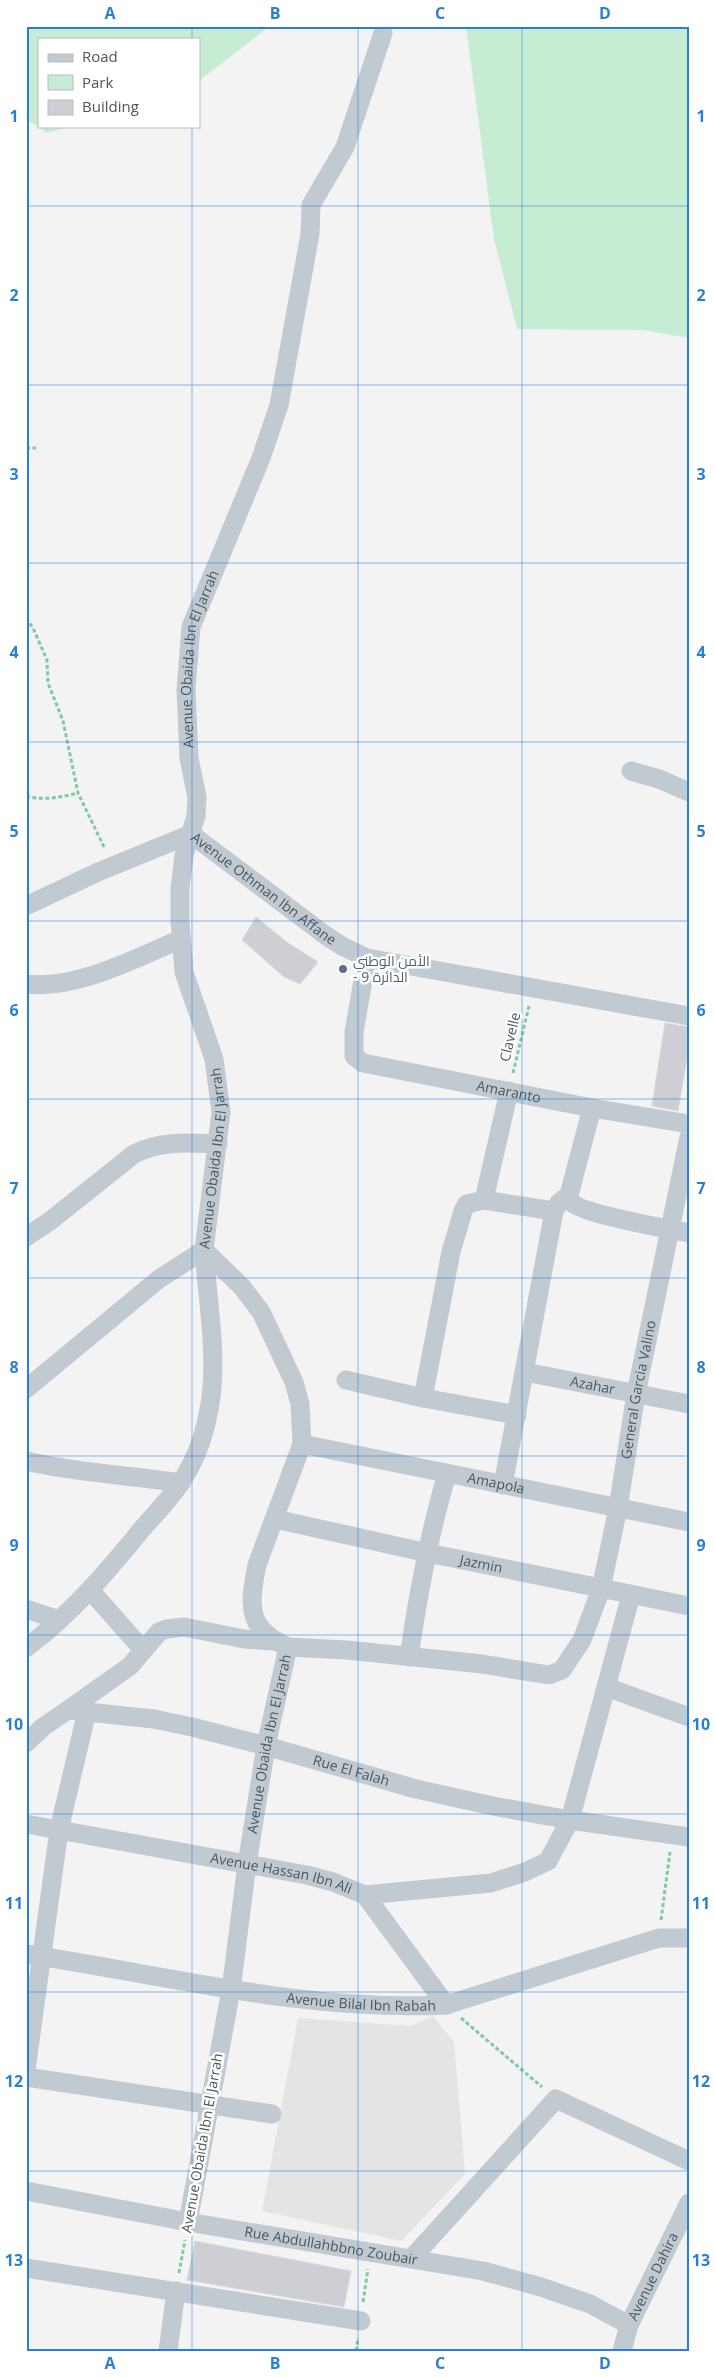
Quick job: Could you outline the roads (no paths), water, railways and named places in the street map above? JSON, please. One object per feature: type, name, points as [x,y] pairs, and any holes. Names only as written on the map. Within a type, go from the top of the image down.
[{"type":"street","name":"Avenue Obaida Ibn El Jarrah","points":[[188,2222],[231,1990],[247,1864],[281,1644],[264,1634],[257,1624],[251,1601],[257,1565],[302,1444],[300,1404],[296,1389],[270,1328],[261,1312],[242,1287],[204,1250],[221,1112],[214,1059],[184,972],[181,939],[180,889],[184,855],[196,816],[197,797],[189,758],[186,689],[192,627],[261,458],[279,405],[310,234],[311,206],[345,148],[383,33]]},
{"type":"street","points":[[631,771],[659,779],[689,792]]},
{"type":"street","name":"Avenue Othman Ibn Affane","points":[[26,906],[113,866],[191,834],[325,935],[367,958],[689,1016]]},
{"type":"street","points":[[26,984],[56,985],[120,964],[181,939]]},
{"type":"street","name":"Amaranto","points":[[367,958],[354,1032],[354,1056],[362,1063],[592,1108],[689,1124]]},
{"type":"street","points":[[484,1200],[510,1091]]},
{"type":"street","points":[[592,1108],[569,1195],[571,1202],[578,1207],[680,1231]]},
{"type":"street","name":"General Garcia Valino","points":[[68,1710],[130,1666],[159,1632],[167,1628],[184,1627],[281,1644],[549,1674],[562,1670],[582,1640],[600,1589],[618,1508],[636,1394],[680,1231],[689,1138]]},
{"type":"street","points":[[26,1237],[50,1222],[134,1154],[150,1146],[171,1142],[218,1144]]},
{"type":"street","points":[[503,1485],[554,1211],[559,1203],[569,1195]]},
{"type":"street","points":[[423,1398],[452,1252],[463,1211],[467,1204],[484,1200],[554,1211]]},
{"type":"street","points":[[26,1389],[160,1280],[204,1250],[213,1365],[211,1397],[204,1436],[181,1483],[91,1591],[26,1648]]},
{"type":"street","name":"Azahar","points":[[525,1372],[689,1404]]},
{"type":"street","points":[[346,1380],[423,1398],[517,1415]]},
{"type":"street","name":"Amapola","points":[[302,1444],[689,1522]]},
{"type":"street","points":[[26,1461],[88,1472],[135,1476],[181,1483]]},
{"type":"street","points":[[409,1657],[418,1596],[436,1510],[447,1474]]},
{"type":"street","name":"Jazmin","points":[[275,1519],[428,1553],[689,1606]]},
{"type":"street","points":[[91,1591],[143,1650]]},
{"type":"street","name":"Avenue Hassan Ibn Ali","points":[[26,1824],[325,1880],[365,1895],[491,1883],[524,1872],[548,1860],[570,1820],[631,1595]]},
{"type":"street","points":[[26,1609],[59,1620]]},
{"type":"street","points":[[606,1688],[689,1717]]},
{"type":"street","points":[[26,1743],[43,1727],[68,1710]]},
{"type":"street","name":"Rue El Falah","points":[[68,1710],[154,1719],[266,1746],[416,1789],[570,1820],[680,1837]]},
{"type":"street","points":[[26,2070],[33,1955],[59,1830],[87,1712]]},
{"type":"street","points":[[365,1895],[446,2005]]},
{"type":"street","name":"Avenue Bilal Ibn Rabah","points":[[33,1955],[231,1990],[391,2006],[446,2005],[659,1938],[689,1938]]},
{"type":"street","points":[[26,2077],[210,2103],[272,2114]]},
{"type":"street","points":[[412,2258],[556,2099],[689,2161]]},
{"type":"street","name":"Rue Abdullahbbno Zoubair","points":[[26,2190],[188,2222],[483,2270],[542,2287],[590,2304],[629,2325]]},
{"type":"street","name":"Avenue Dahira","points":[[622,2351],[629,2325],[689,2203]]},
{"type":"street","points":[[26,2268],[361,2321]]},
{"type":"street","points":[[168,2351],[176,2291]]},
{"type":"place","name":"الأمن الوطني - الدائرة 9","points":[[343,969]]}]
